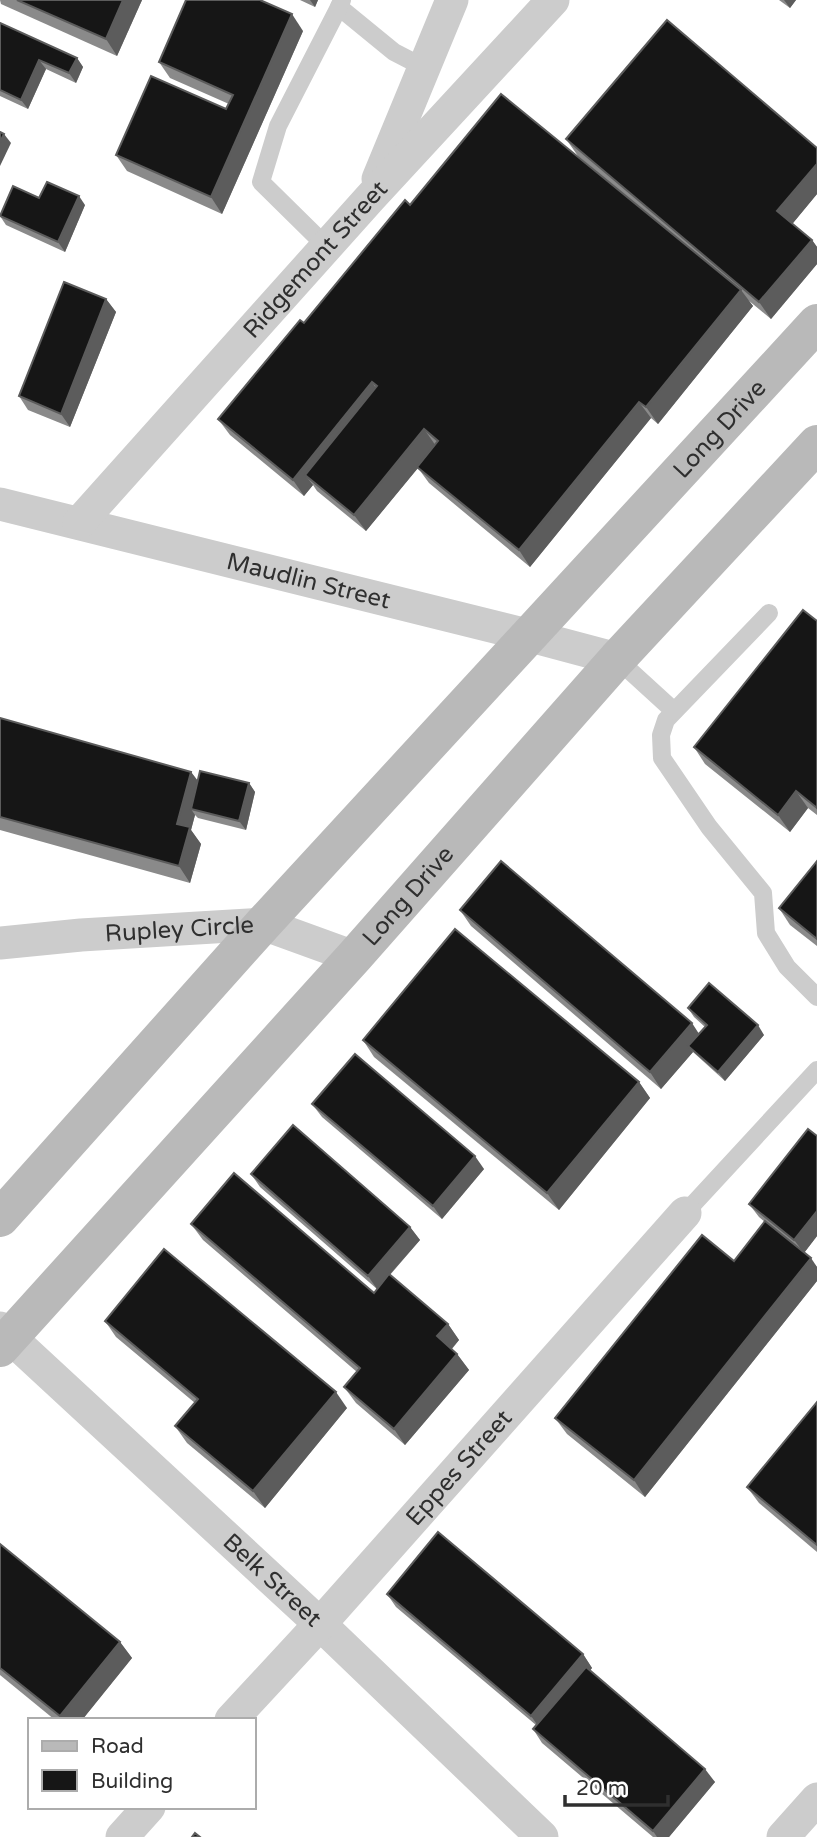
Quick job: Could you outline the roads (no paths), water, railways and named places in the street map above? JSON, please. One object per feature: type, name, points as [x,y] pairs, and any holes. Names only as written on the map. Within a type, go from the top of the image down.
[{"type":"main road","name":"Long Drive","points":[[0,1218],[262,924],[817,323]]},
{"type":"main road","name":"Long Drive","points":[[4,1338],[354,957],[617,659],[817,444]]},
{"type":"street","points":[[370,198],[453,0]]},
{"type":"street","name":"Ridgemont Street","points":[[79,523],[370,198],[553,0]]},
{"type":"street","name":"Maudlin Street","points":[[0,504],[617,659]]},
{"type":"street","name":"Rupley Circle","points":[[0,943],[80,935],[262,924],[354,957]]},
{"type":"street","name":"Eppes Street","points":[[233,1718],[320,1624],[685,1213]]},
{"type":"street","name":"Belk Street","points":[[4,1338],[320,1624],[542,1837]]},
{"type":"street","points":[[783,1837],[817,1799]]},
{"type":"street","points":[[121,1837],[147,1809]]},
{"type":"lane","points":[[327,247],[261,182],[278,126],[340,3],[394,52],[425,68]]},
{"type":"lane","points":[[769,612],[666,720],[661,735],[662,758],[709,827],[763,893],[766,933],[787,967],[817,997]]},
{"type":"lane","points":[[617,659],[674,712]]},
{"type":"lane","points":[[685,1213],[817,1070]]}]
